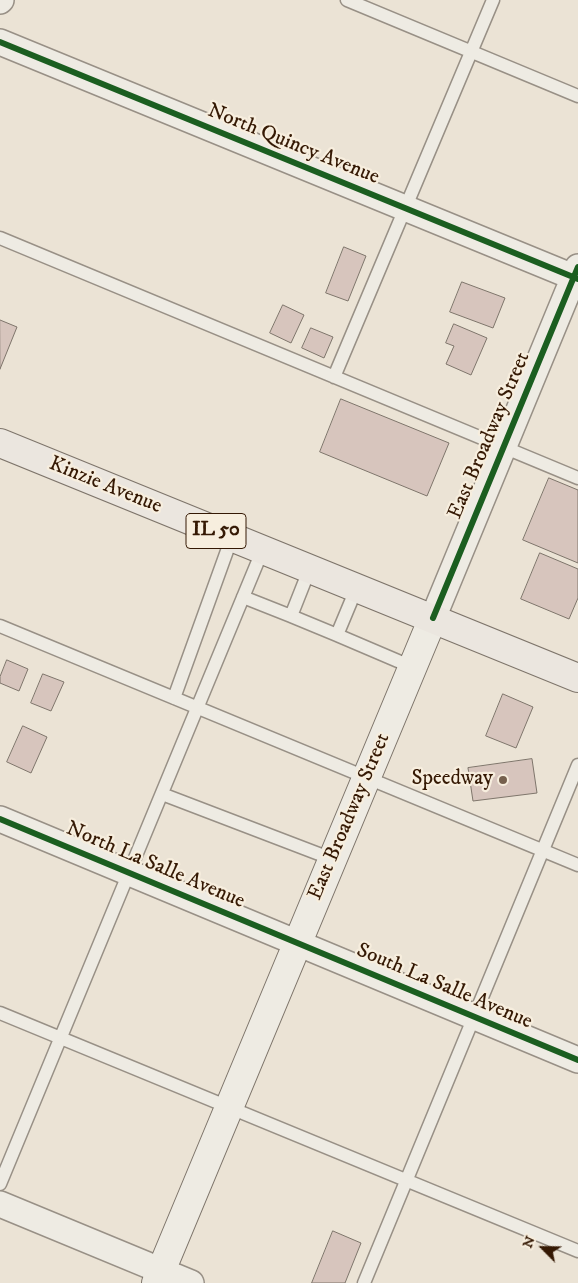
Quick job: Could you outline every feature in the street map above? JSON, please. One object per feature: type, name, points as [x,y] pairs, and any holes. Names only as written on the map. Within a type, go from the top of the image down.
[{"type":"main road","name":"Kinzie Avenue","points":[[0,443],[432,618]]},
{"type":"main road","name":"East Broadway Street","points":[[159,1277],[432,618]]},
{"type":"main road","name":"IL 50","points":[[432,618],[578,678]]},
{"type":"street","name":"North Quincy Avenue","points":[[0,42],[406,209],[577,274]]},
{"type":"street","name":"East Broadway Street","points":[[432,618],[577,274]]},
{"type":"street","name":"North La Salle Avenue","points":[[0,818],[298,943]]},
{"type":"street","name":"South La Salle Avenue","points":[[298,943],[578,1060]]},
{"type":"street","points":[[0,1204],[159,1277],[191,1283]]},
{"type":"lane","points":[[347,0],[578,96]]},
{"type":"lane","points":[[334,377],[493,0]]},
{"type":"lane","points":[[0,238],[578,478]]},
{"type":"lane","points":[[174,698],[232,537]]},
{"type":"lane","points":[[0,1184],[263,550]]},
{"type":"lane","points":[[290,616],[310,568]]},
{"type":"lane","points":[[337,635],[356,587]]},
{"type":"lane","points":[[243,597],[412,667]]},
{"type":"lane","points":[[0,626],[578,865]]},
{"type":"lane","points":[[364,1283],[578,765]]},
{"type":"lane","points":[[162,794],[332,859]]},
{"type":"lane","points":[[0,1013],[578,1251]]},
{"type":"building","points":[[344,247],[366,256],[348,301],[326,293]]},
{"type":"building","points":[[462,282],[505,298],[493,328],[450,312]]},
{"type":"building","points":[[283,305],[304,315],[291,343],[270,333]]},
{"type":"building","points":[[0,320],[17,327],[0,369]]},
{"type":"building","points":[[454,324],[487,338],[471,375],[446,364],[454,346],[446,343]]},
{"type":"building","points":[[311,328],[333,337],[324,358],[302,348]]},
{"type":"building","points":[[341,399],[449,443],[427,496],[320,452]]},
{"type":"building","points":[[549,478],[578,490],[578,563],[523,540]]},
{"type":"building","points":[[540,553],[578,569],[578,598],[569,619],[521,599]]},
{"type":"building","points":[[7,660],[28,669],[19,691],[0,683],[0,677]]},
{"type":"building","points":[[43,674],[64,682],[51,711],[31,703]]},
{"type":"building","name":"Speedway","points":[[503,694],[533,707],[516,748],[486,736]]},
{"type":"building","points":[[23,726],[47,737],[31,773],[7,762]]},
{"type":"building","name":"Speedway","points":[[532,759],[537,793],[473,801],[468,768]]},
{"type":"building","points":[[333,1231],[361,1243],[345,1283],[312,1283]]},
{"type":"cycle path","points":[[0,42],[578,279]]},
{"type":"cycle path","points":[[433,618],[578,267]]},
{"type":"cycle path","points":[[0,819],[578,1060]]},
{"type":"place","name":"Speedway","points":[[503,780]]}]
